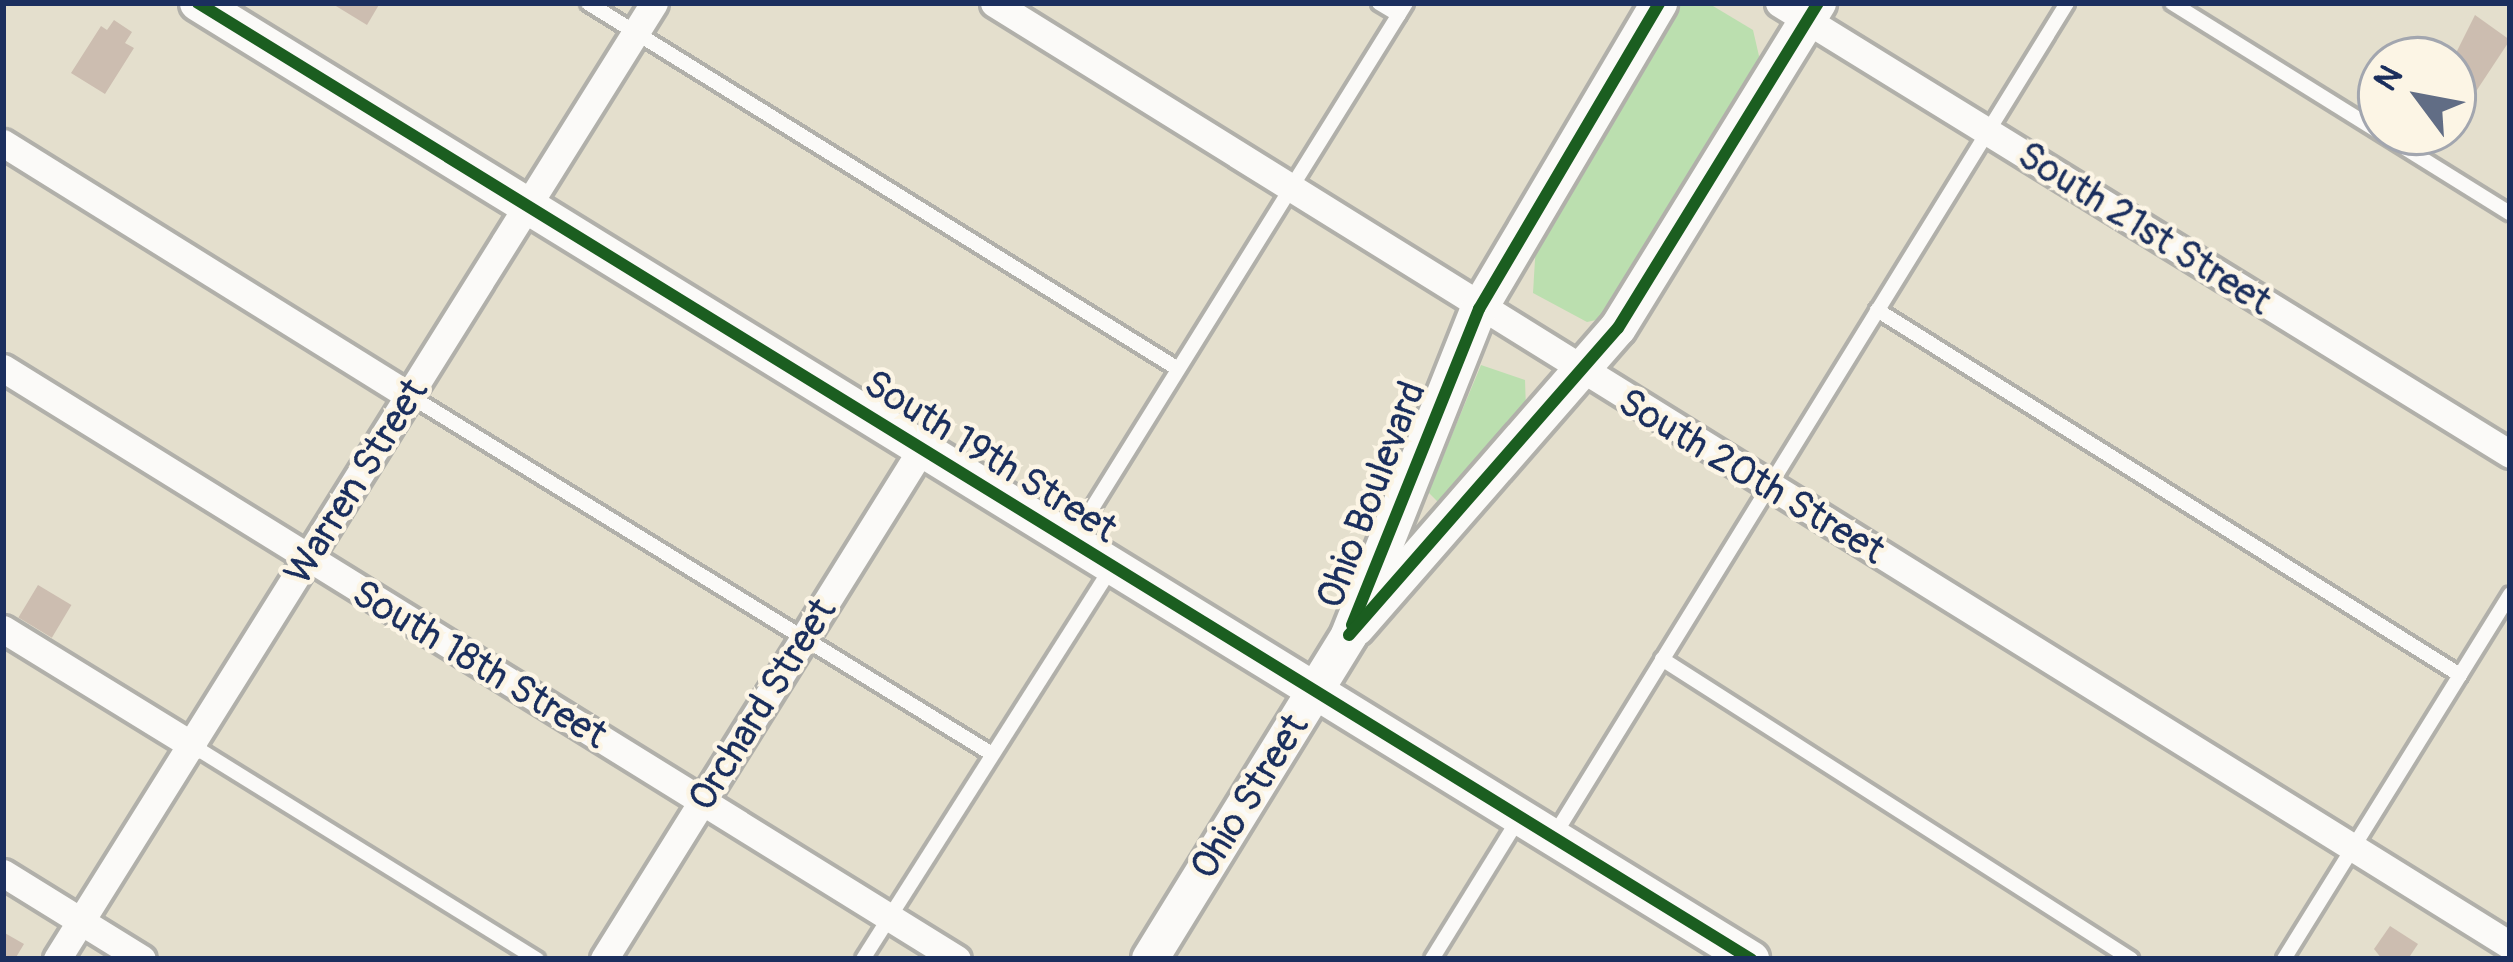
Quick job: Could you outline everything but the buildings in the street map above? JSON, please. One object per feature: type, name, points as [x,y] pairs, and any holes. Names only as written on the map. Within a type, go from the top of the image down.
[{"type":"street","name":"South 19th Street","points":[[198,3],[530,203],[1070,543],[1552,838],[1708,948],[1751,959]]},
{"type":"street","name":"Warren Street","points":[[58,959],[654,3]]},
{"type":"street","name":"South 20th Street","points":[[994,3],[1583,374],[2510,946]]},
{"type":"street","name":"Ohio Boulevard","points":[[1349,635],[1479,309],[1659,3]]},
{"type":"street","name":"Ohio Boulevard","points":[[1349,635],[1583,374],[1801,9]]},
{"type":"street","name":"South 21st Street","points":[[1801,9],[1987,132],[2510,454]]},
{"type":"street","points":[[3,143],[410,396]]},
{"type":"street","name":"South 18th Street","points":[[3,368],[957,959]]},
{"type":"street","name":"Orchard Street","points":[[604,959],[921,450]]},
{"type":"street","points":[[3,629],[193,746]]},
{"type":"street","name":"Ohio Street","points":[[1150,959],[1349,635]]},
{"type":"street","points":[[3,873],[142,959]]},
{"type":"lane","points":[[588,3],[1178,369]]},
{"type":"lane","points":[[1070,543],[1402,9],[1379,3]]},
{"type":"lane","points":[[1552,838],[2067,3]]},
{"type":"lane","points":[[2172,3],[2510,213]]},
{"type":"lane","points":[[1877,310],[2460,675]]},
{"type":"lane","points":[[410,396],[992,754]]},
{"type":"lane","points":[[863,959],[1111,568]]},
{"type":"lane","points":[[2284,959],[2510,594]]},
{"type":"lane","points":[[1662,659],[2131,959]]},
{"type":"lane","points":[[193,746],[537,959]]},
{"type":"lane","points":[[1432,959],[1520,818]]},
{"type":"green space","points":[[1678,3],[1708,3],[1753,30],[1762,69],[1601,319],[1587,322],[1533,293],[1536,243]]},
{"type":"green space","points":[[1481,365],[1525,380],[1526,410],[1439,503],[1428,492]]},
{"type":"cycle path","points":[[198,3],[1751,959]]},
{"type":"cycle path","points":[[1352,625],[1479,309],[1659,3]]},
{"type":"cycle path","points":[[1349,635],[1618,328],[1818,3]]}]
